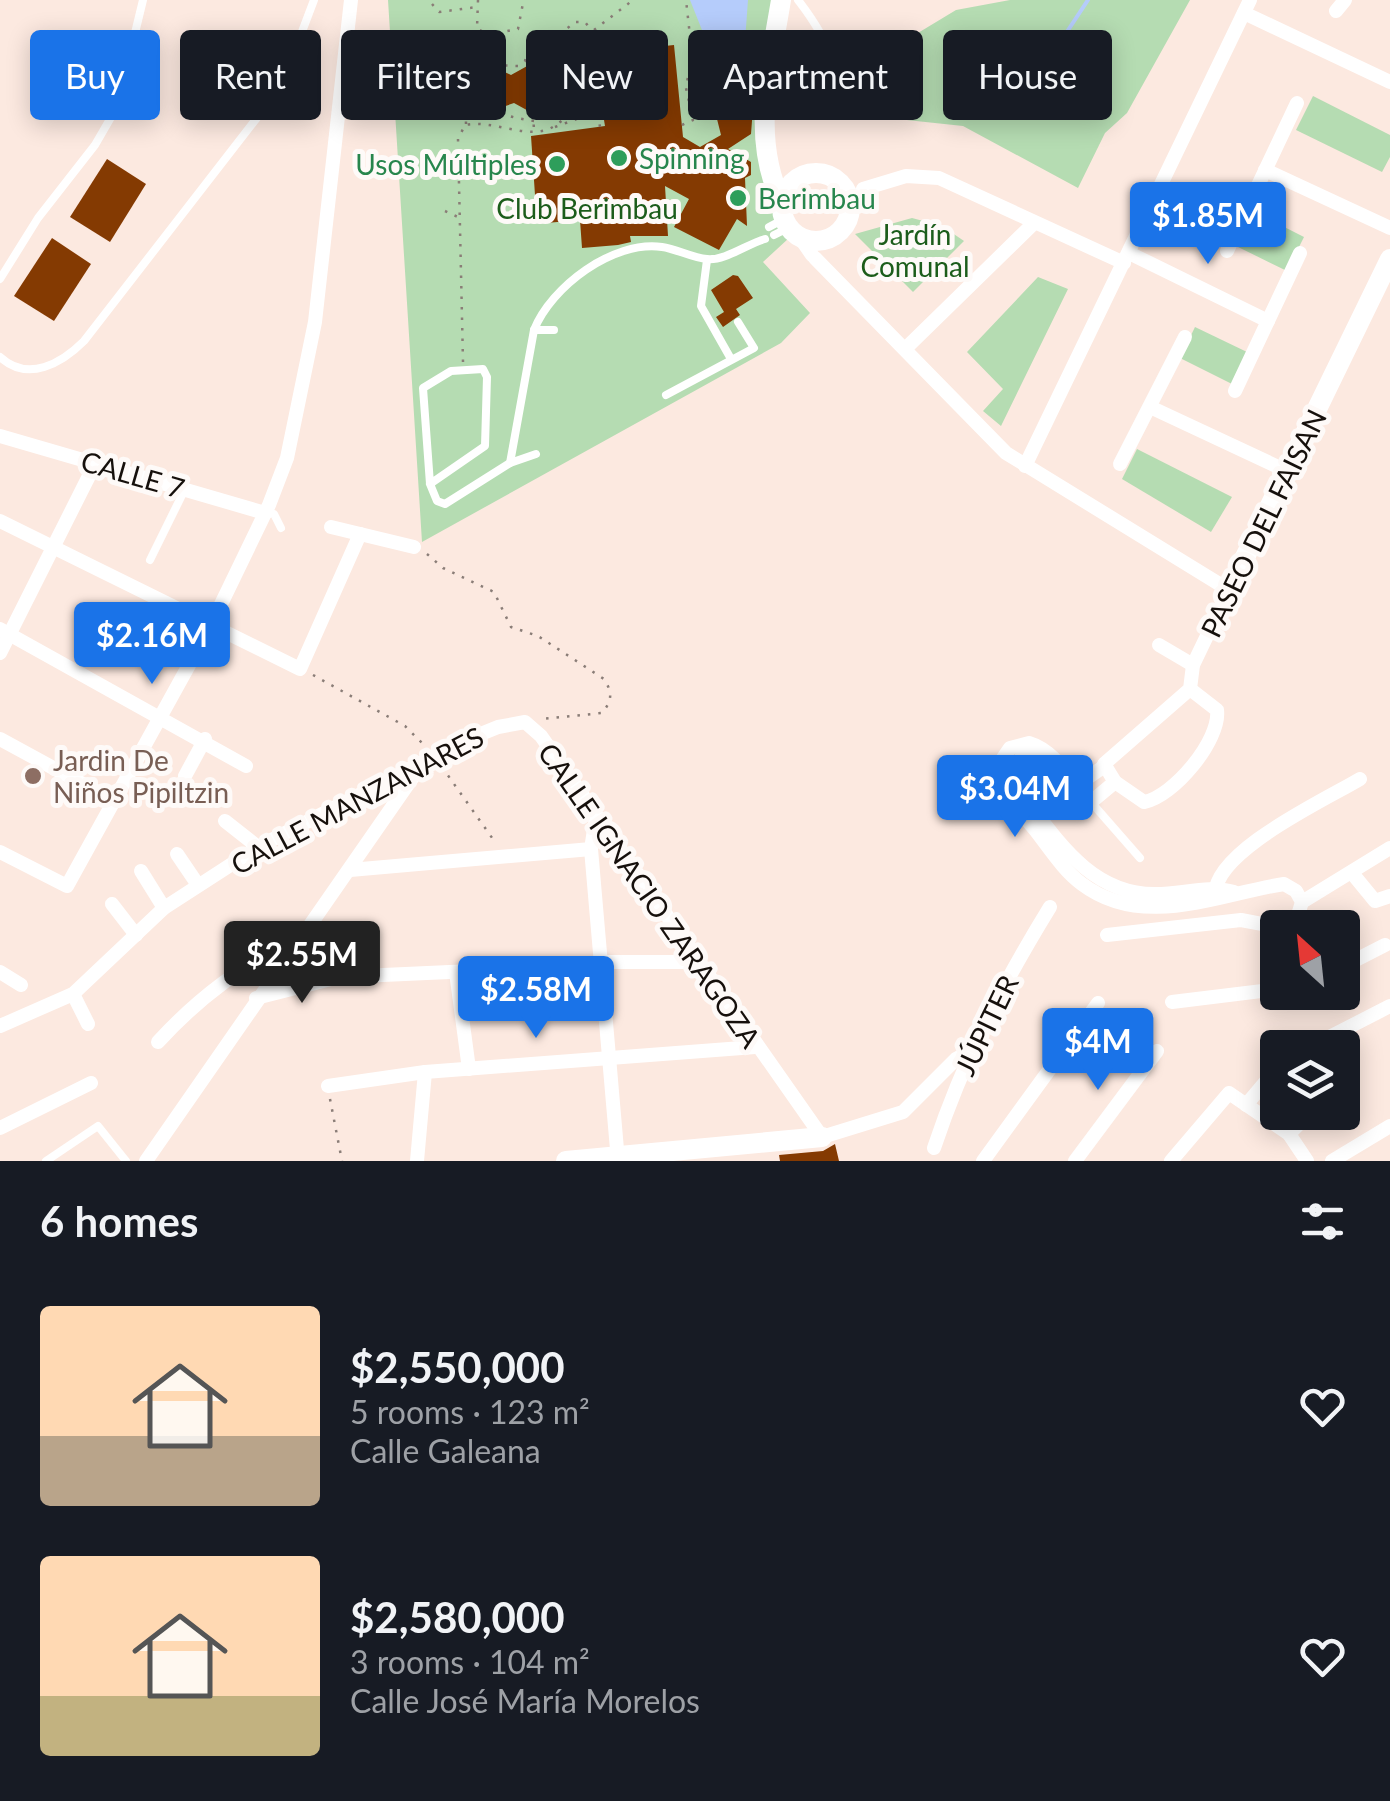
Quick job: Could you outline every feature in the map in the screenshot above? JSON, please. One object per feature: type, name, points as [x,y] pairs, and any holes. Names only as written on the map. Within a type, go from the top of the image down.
[{"type":"street","points":[[0,852],[63,886],[210,627],[265,512],[287,458],[304,389],[351,0]]},
{"type":"street","points":[[776,30],[781,0]]},
{"type":"street","points":[[1025,466],[1247,6],[1390,82]]},
{"type":"street","points":[[1226,251],[1297,104]]},
{"type":"street","points":[[763,120],[785,233],[905,349],[983,432],[1025,466],[1229,590]]},
{"type":"street","points":[[1265,170],[1390,228]]},
{"type":"street","points":[[785,233],[786,190],[808,174],[834,177],[857,191],[922,174],[969,190],[1033,224],[1126,258],[1268,321]]},
{"type":"street","points":[[785,233],[829,240],[849,220],[857,191]]},
{"type":"street","points":[[905,349],[1033,224]]},
{"type":"street","points":[[1236,390],[1300,253]]},
{"type":"street","name":"PASEO DEL FAISAN","points":[[1190,689],[1192,665],[1390,259]]},
{"type":"street","points":[[1120,464],[1185,337]]},
{"type":"street","points":[[1150,407],[1289,472]]},
{"type":"street","name":"CALLE 7","points":[[0,436],[265,512]]},
{"type":"street","points":[[0,653],[5,632],[95,464]]},
{"type":"street","points":[[0,521],[300,669],[360,534]]},
{"type":"street","points":[[330,527],[414,548]]},
{"type":"street","points":[[5,632],[205,739],[246,766]]},
{"type":"street","points":[[1158,645],[1192,665]]},
{"type":"street","points":[[1071,782],[1105,764],[1190,689],[1211,704],[1218,720],[1170,793],[1144,802],[1115,782],[1105,764]]},
{"type":"street","name":"CALLE MANZANARES","points":[[0,1026],[73,994],[164,908],[258,847],[429,758],[498,727],[525,722]]},
{"type":"street","name":"CALLE IGNACIO ZARAGOZA","points":[[525,722],[542,736],[822,1138]]},
{"type":"street","points":[[0,739],[114,801]]},
{"type":"street","points":[[185,776],[205,739]]},
{"type":"street","points":[[1115,782],[1091,802],[1071,782],[1024,756],[1010,767],[1013,783],[1087,872],[1129,892],[1215,894],[1284,884],[1296,891],[1302,902]]},
{"type":"street","points":[[146,1161],[256,998],[429,758]]},
{"type":"street","points":[[1215,894],[1244,848],[1360,779]]},
{"type":"street","points":[[596,817],[591,850],[618,1159]]},
{"type":"street","points":[[225,821],[258,847]]},
{"type":"street","points":[[1300,910],[1302,902],[1390,848]]},
{"type":"street","points":[[350,870],[591,850]]},
{"type":"street","points":[[178,854],[198,885]]},
{"type":"street","points":[[141,871],[164,908]]},
{"type":"street","points":[[1352,873],[1375,901],[1390,896]]},
{"type":"street","points":[[112,904],[136,934]]},
{"type":"street","name":"JÚPITER","points":[[934,1148],[969,1052],[996,996],[1050,907]]},
{"type":"street","points":[[1107,935],[1241,920],[1260,924]]},
{"type":"street","points":[[158,1042],[190,1006],[243,966],[304,933]]},
{"type":"street","points":[[1360,958],[1386,945]]},
{"type":"street","points":[[600,962],[698,962]]},
{"type":"street","points":[[256,998],[339,978],[579,966]]},
{"type":"street","points":[[0,972],[21,985]]},
{"type":"street","points":[[456,972],[469,1068]]},
{"type":"street","points":[[1172,1002],[1260,990]]},
{"type":"street","points":[[73,994],[88,1024]]},
{"type":"street","points":[[983,1161],[1098,1003]]},
{"type":"street","points":[[1343,1030],[1390,1006]]},
{"type":"street","points":[[328,1086],[469,1068],[756,1047]]},
{"type":"street","points":[[1075,1161],[1157,1051]]},
{"type":"street","points":[[566,1161],[822,1138],[904,1112],[956,1058],[969,1052]]},
{"type":"street","points":[[418,1161],[426,1072]]},
{"type":"street","points":[[0,1128],[91,1083]]},
{"type":"street","points":[[1246,1105],[1260,1089]]},
{"type":"street","points":[[1170,1161],[1229,1093],[1289,1134],[1306,1161]]},
{"type":"street","points":[[1332,1161],[1390,1126]]},
{"type":"street","points":[[1289,1134],[1293,1130]]},
{"type":"lane","points":[[0,279],[38,218],[95,146],[116,107],[143,0]]},
{"type":"lane","points":[[0,357],[8,364],[45,368],[65,360],[84,341],[270,101],[284,79],[314,0]]},
{"type":"lane","points":[[798,0],[815,30]]},
{"type":"lane","points":[[510,463],[534,330],[542,309],[567,282],[635,249],[663,247],[708,260],[785,233]]},
{"type":"lane","points":[[708,260],[701,306],[731,359]]},
{"type":"lane","points":[[666,395],[754,348],[738,322]]},
{"type":"lane","points":[[534,330],[554,330]]},
{"type":"lane","points":[[430,484],[484,446],[486,372],[464,368],[423,388],[430,484],[437,501],[445,504],[510,463],[536,454]]},
{"type":"lane","points":[[150,560],[184,489]]},
{"type":"lane","points":[[265,512],[274,514],[281,528]]},
{"type":"lane","points":[[1091,802],[1140,858]]},
{"type":"lane","points":[[46,1161],[98,1126],[126,1161]]},
{"type":"path","points":[[478,0],[480,30]]},
{"type":"path","points":[[593,30],[633,0]]},
{"type":"path","points":[[682,125],[693,120],[694,111],[686,88],[692,54],[686,0]]},
{"type":"path","points":[[506,31],[518,29],[523,3]]},
{"type":"path","points":[[432,4],[438,12],[477,7]]},
{"type":"path","points":[[565,30],[575,22],[585,22],[591,30]]},
{"type":"path","points":[[506,117],[534,122],[534,131]]},
{"type":"path","points":[[464,368],[458,291],[461,218],[456,158],[467,120]]},
{"type":"path","points":[[554,127],[561,120]]},
{"type":"path","points":[[465,125],[495,123],[534,131],[578,120]]},
{"type":"path","points":[[599,120],[600,127]]},
{"type":"path","points":[[568,124],[570,134]]},
{"type":"path","points":[[445,211],[461,218]]},
{"type":"path","points":[[451,292],[458,291]]},
{"type":"path","name":"CALLE IGNACIO ZARAGOZA","points":[[414,548],[443,568],[494,592],[511,626],[538,636],[604,679],[611,690],[610,703],[602,713],[525,722]]},
{"type":"path","points":[[300,669],[406,726],[505,855]]},
{"type":"path","points":[[328,1086],[342,1161]]},
{"type":"green space","name":"Club Berimbau","points":[[388,0],[779,0],[774,30],[688,30],[688,120],[767,120],[777,221],[789,238],[763,262],[810,313],[781,343],[422,542],[396,120],[506,120],[506,30],[390,30]]},
{"type":"green space","points":[[1010,0],[1190,0],[1127,113],[1105,133],[1078,188],[963,126],[907,120],[923,120],[923,30],[956,10]]},
{"type":"green space","points":[[1313,96],[1390,135],[1390,157],[1382,172],[1296,130]]},
{"type":"green space","points":[[1255,212],[1304,237],[1287,271],[1238,247]]},
{"type":"green space","name":"Jardín Comunal","points":[[912,218],[942,226],[964,241],[913,292],[855,234]]},
{"type":"green space","name":"Jardín Comunal","points":[[1038,277],[1068,289],[1001,426],[983,411],[1003,389],[967,352]]},
{"type":"green space","points":[[1195,327],[1247,352],[1232,384],[1180,358]]},
{"type":"green space","points":[[1137,449],[1232,497],[1211,532],[1122,479]]},
{"type":"water","points":[[690,0],[748,0],[746,30],[702,30]]},
{"type":"building","points":[[674,45],[683,137],[700,147],[721,135],[717,120],[752,120],[751,134],[728,149],[751,162],[751,175],[745,178],[747,226],[737,219],[719,250],[674,227],[689,199],[665,186],[668,236],[630,236],[631,242],[582,248],[580,220],[546,223],[543,194],[535,195],[531,136],[605,126],[604,120],[668,120],[668,46]]},
{"type":"building","points":[[526,67],[526,110],[514,103],[506,106],[506,73],[511,75]]},
{"type":"building","points":[[107,159],[146,184],[110,242],[70,217]]},
{"type":"building","points":[[52,238],[91,264],[54,321],[14,296]]},
{"type":"building","points":[[733,275],[738,276],[753,298],[736,309],[740,315],[723,327],[716,317],[724,312],[711,290]]},
{"type":"building","points":[[835,1144],[839,1161],[780,1161],[779,1155],[823,1151]]},
{"type":"waterway","points":[[1068,30],[1088,0]]},
{"type":"place","name":"Spinning","points":[[619,158]]},
{"type":"place","name":"Usos Múltiples","points":[[557,164]]},
{"type":"place","name":"Berimbau","points":[[738,198]]},
{"type":"place","name":"Jardin De Niños Pipiltzin","points":[[33,776]]}]
